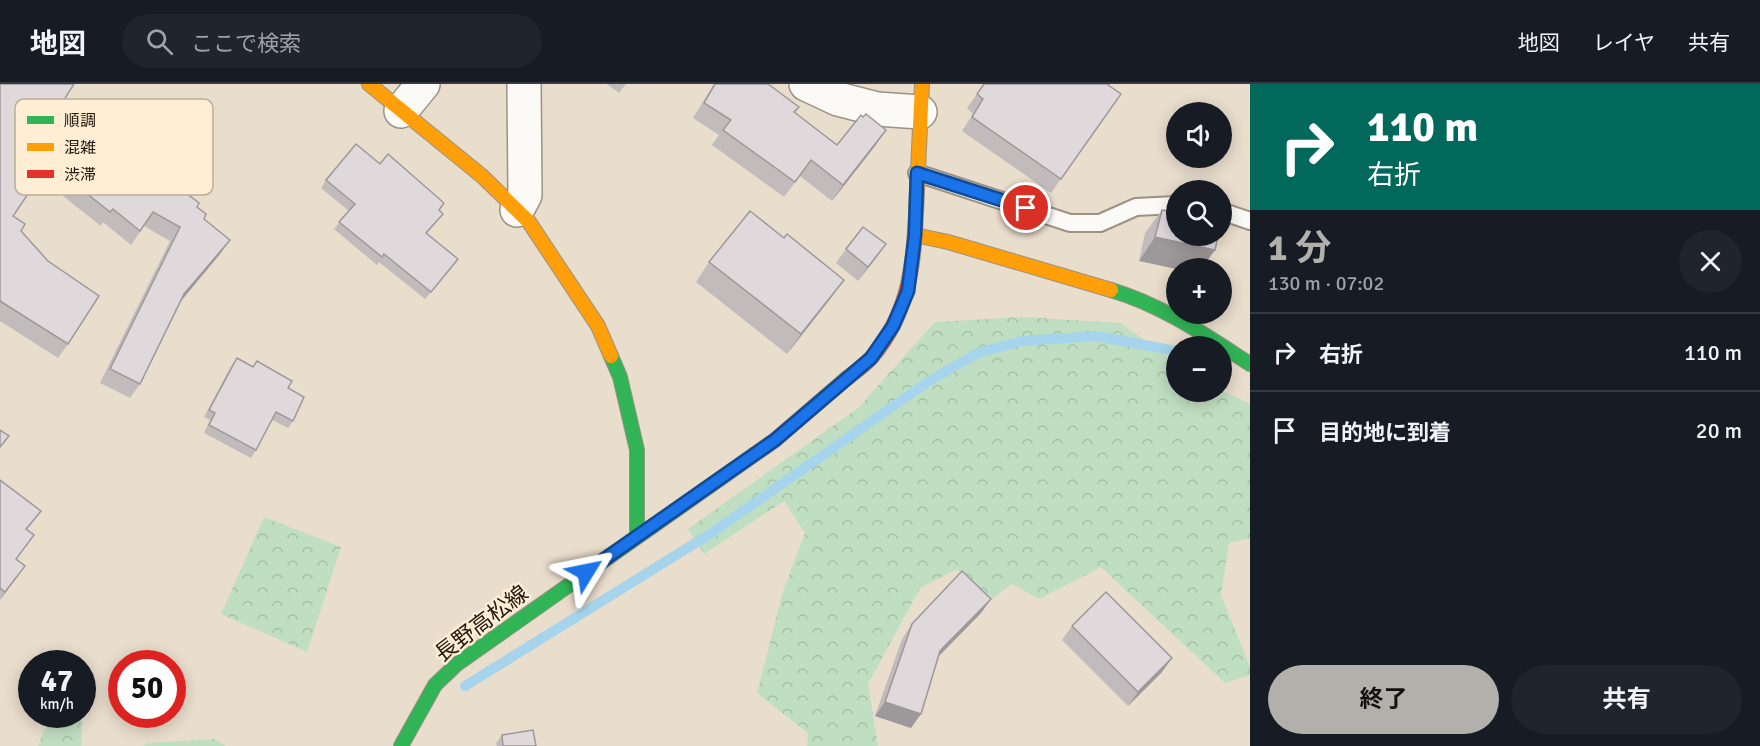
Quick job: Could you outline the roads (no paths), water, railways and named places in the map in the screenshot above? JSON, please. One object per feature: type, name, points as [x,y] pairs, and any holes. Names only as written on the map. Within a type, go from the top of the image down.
[{"type":"street","points":[[369,84],[482,176],[529,222],[598,326],[620,377],[637,450],[637,536]]},
{"type":"street","points":[[401,111],[423,84]]},
{"type":"street","points":[[517,210],[525,195],[524,84]]},
{"type":"street","points":[[806,84],[838,99],[878,109],[921,98]]},
{"type":"street","name":"長野高松線","points":[[401,746],[435,685],[457,664],[775,440],[871,358],[893,326],[908,291],[915,235],[921,98]]},
{"type":"street","points":[[915,235],[948,242],[1138,298],[1182,320],[1250,364]]},
{"type":"lane","points":[[917,173],[1070,223],[1100,223],[1136,207],[1166,206]]},
{"type":"lane","points":[[1232,215],[1250,221]]},
{"type":"waterway","points":[[465,686],[713,532],[929,381],[978,353],[1022,341],[1096,336],[1166,349]]}]
